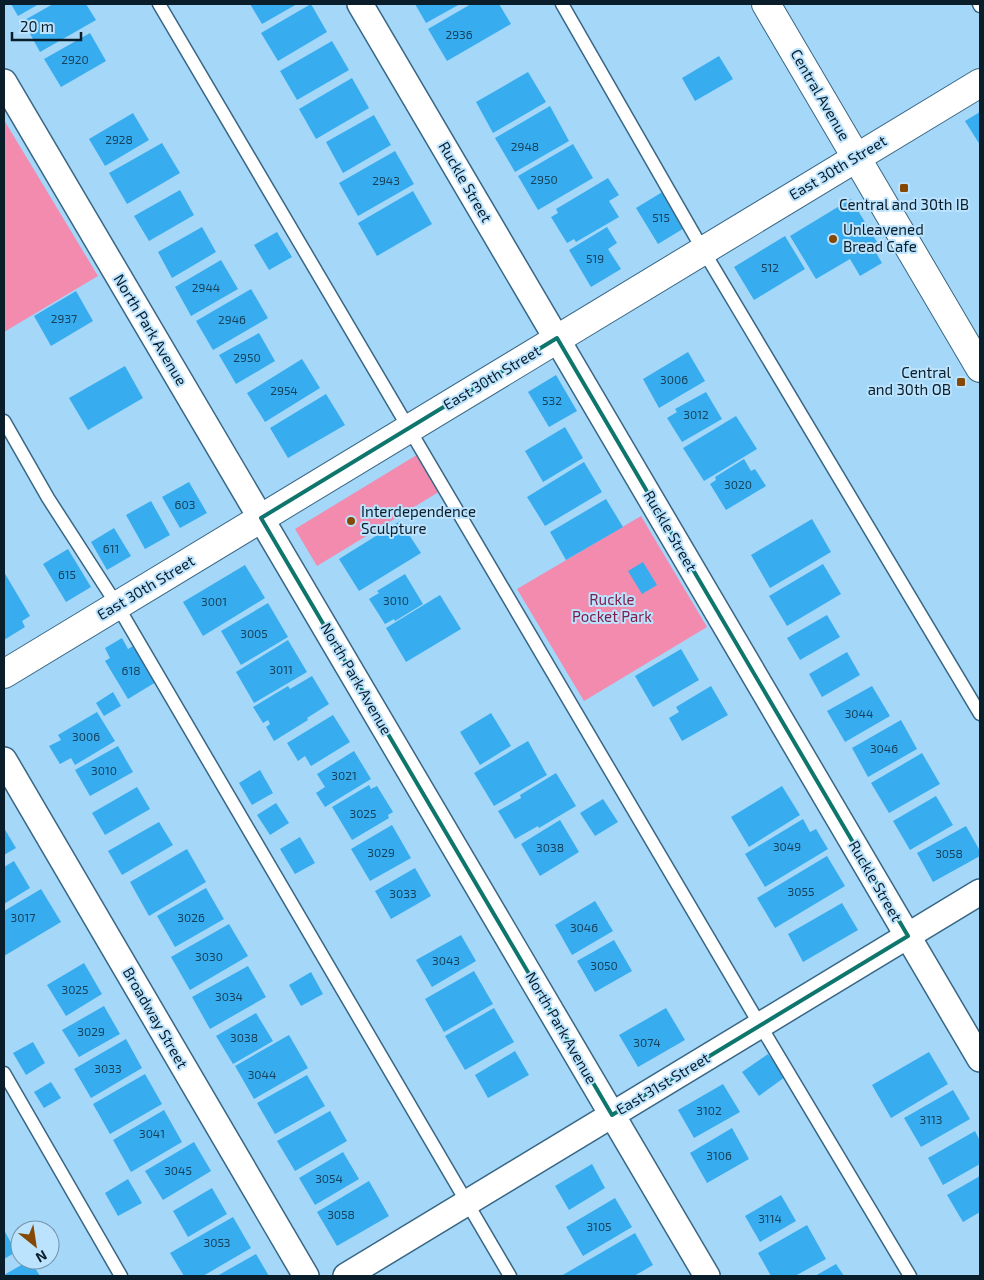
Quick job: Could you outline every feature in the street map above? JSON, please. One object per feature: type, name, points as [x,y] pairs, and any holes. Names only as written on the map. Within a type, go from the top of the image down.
[{"type":"main road","name":"Central Avenue","points":[[766,4],[980,368]]},
{"type":"main road","name":"East 30th Street","points":[[4,674],[980,83]]},
{"type":"street","name":"Ruckle Street","points":[[360,4],[980,1059]]},
{"type":"street","name":"North Park Avenue","points":[[4,82],[707,1276]]},
{"type":"street","name":"Broadway Street","points":[[4,760],[306,1276]]},
{"type":"street","name":"East 31st Street","points":[[346,1276],[980,892]]},
{"type":"lane","points":[[159,4],[410,427],[760,1025],[910,1276]]},
{"type":"lane","points":[[562,4],[703,250],[980,714]]},
{"type":"lane","points":[[4,421],[48,498],[117,605],[510,1276]]},
{"type":"lane","points":[[4,1073],[121,1276]]},
{"type":"highlighted area","points":[[557,338],[908,936],[612,1115],[261,518]]},
{"type":"green space","points":[[4,120],[98,276],[4,332]]},
{"type":"green space","points":[[420,453],[442,490],[317,566],[295,529]]},
{"type":"green space","name":"Ruckle Pocket Park","points":[[641,516],[707,627],[584,701],[517,589]]},
{"type":"building","points":[[11,4],[39,4],[18,16]]},
{"type":"building","points":[[53,4],[86,4],[96,20],[40,52],[23,21]]},
{"type":"building","points":[[250,4],[297,4],[262,24]]},
{"type":"building","points":[[311,4],[327,32],[278,61],[261,33]]},
{"type":"building","points":[[415,4],[460,4],[426,23]]},
{"type":"building","points":[[471,4],[499,4],[511,24],[447,61],[428,29]]},
{"type":"building","points":[[90,33],[106,61],[61,87],[44,59]]},
{"type":"building","points":[[332,41],[349,70],[297,100],[280,71]]},
{"type":"building","points":[[719,56],[733,79],[695,101],[682,78]]},
{"type":"building","points":[[528,72],[546,102],[493,133],[476,102]]},
{"type":"building","points":[[352,78],[369,108],[316,139],[299,109]]},
{"type":"building","points":[[550,106],[569,141],[515,172],[495,138]]},
{"type":"building","points":[[980,112],[980,145],[965,121]]},
{"type":"building","points":[[133,113],[149,140],[105,166],[89,139]]},
{"type":"building","points":[[374,115],[391,145],[343,173],[326,142]]},
{"type":"building","points":[[162,143],[180,173],[127,204],[109,173]]},
{"type":"building","points":[[573,144],[593,178],[538,210],[518,176]]},
{"type":"building","points":[[395,151],[414,184],[358,216],[339,183]]},
{"type":"building","points":[[608,178],[619,195],[609,201],[619,217],[576,242],[574,239],[567,243],[551,217],[558,213],[556,209]]},
{"type":"building","points":[[180,190],[194,215],[149,241],[134,216]]},
{"type":"building","points":[[413,191],[432,224],[377,256],[358,223]]},
{"type":"building","points":[[664,191],[686,227],[658,244],[636,208]]},
{"type":"building","name":"Unleavened Bread Cafe","points":[[851,199],[877,242],[872,246],[882,263],[860,276],[850,259],[816,279],[790,236]]},
{"type":"building","points":[[202,227],[216,252],[172,278],[158,252]]},
{"type":"building","points":[[607,227],[617,243],[608,249],[621,269],[591,287],[569,250]]},
{"type":"building","points":[[277,232],[292,257],[269,270],[254,245]]},
{"type":"building","points":[[785,236],[805,269],[754,300],[734,267]]},
{"type":"building","points":[[221,260],[238,289],[191,316],[175,287]]},
{"type":"building","points":[[251,289],[268,318],[213,350],[196,321]]},
{"type":"building","points":[[76,291],[93,321],[51,346],[34,316]]},
{"type":"building","points":[[259,333],[275,361],[236,384],[219,355]]},
{"type":"building","points":[[688,352],[705,381],[659,408],[643,379]]},
{"type":"building","points":[[302,359],[320,388],[265,422],[247,393]]},
{"type":"building","points":[[125,366],[143,398],[88,430],[69,398]]},
{"type":"building","points":[[556,375],[577,411],[549,427],[528,392]]},
{"type":"building","points":[[706,392],[722,419],[682,442],[667,418],[677,412],[675,409]]},
{"type":"building","points":[[326,394],[345,425],[288,458],[270,428]]},
{"type":"building","points":[[736,416],[757,449],[704,481],[683,448]]},
{"type":"building","points":[[565,427],[583,458],[543,482],[525,451]]},
{"type":"building","points":[[744,459],[751,471],[755,469],[766,486],[726,510],[710,484],[716,480],[715,477]]},
{"type":"building","points":[[584,462],[602,492],[545,526],[527,497]]},
{"type":"building","points":[[189,482],[207,513],[180,528],[162,497]]},
{"type":"building","points":[[606,499],[623,527],[566,560],[550,532]]},
{"type":"building","points":[[151,501],[170,535],[145,549],[126,515]]},
{"type":"building","points":[[812,519],[831,552],[770,588],[751,555]]},
{"type":"building","points":[[400,521],[421,553],[359,591],[339,559]]},
{"type":"building","points":[[114,528],[131,556],[107,570],[91,542]]},
{"type":"building","points":[[68,549],[91,587],[66,602],[43,564]]},
{"type":"building","points":[[643,562],[657,585],[642,594],[628,571]]},
{"type":"building","points":[[823,564],[841,594],[787,626],[769,596]]},
{"type":"building","points":[[245,565],[265,598],[203,636],[183,602]]},
{"type":"building","points":[[4,572],[30,616],[22,621],[25,627],[4,640]]},
{"type":"building","points":[[405,574],[423,604],[395,621],[394,619],[385,624],[369,599],[379,593],[377,591]]},
{"type":"building","points":[[440,595],[461,629],[406,662],[386,628]]},
{"type":"building","points":[[268,603],[288,637],[241,665],[221,631]]},
{"type":"building","points":[[827,615],[840,637],[800,660],[787,638]]},
{"type":"building","points":[[122,638],[128,649],[135,645],[156,682],[128,699],[105,661],[110,658],[105,648]]},
{"type":"building","points":[[288,640],[307,672],[254,703],[236,672]]},
{"type":"building","points":[[681,649],[699,680],[653,707],[635,676]]},
{"type":"building","points":[[847,652],[860,675],[822,697],[809,674]]},
{"type":"building","points":[[312,676],[329,704],[307,718],[308,720],[274,741],[266,727],[270,724],[268,720],[263,723],[253,707],[288,686],[290,689]]},
{"type":"building","points":[[711,686],[728,715],[682,741],[669,718],[679,712],[676,707]]},
{"type":"building","points":[[872,686],[890,716],[845,742],[827,711]]},
{"type":"building","points":[[113,692],[121,706],[104,716],[96,703]]},
{"type":"building","points":[[97,712],[115,741],[75,765],[71,758],[60,764],[49,746],[61,740],[58,735]]},
{"type":"building","points":[[491,713],[511,746],[480,765],[460,732]]},
{"type":"building","points":[[333,715],[350,742],[311,766],[305,756],[298,761],[287,743]]},
{"type":"building","points":[[901,720],[917,749],[868,777],[852,748]]},
{"type":"building","points":[[528,741],[547,775],[494,806],[474,773]]},
{"type":"building","points":[[118,746],[133,772],[90,796],[75,770]]},
{"type":"building","points":[[354,751],[371,779],[325,807],[316,793],[325,787],[317,774]]},
{"type":"building","points":[[922,753],[940,784],[889,813],[871,783]]},
{"type":"building","points":[[260,770],[273,793],[252,805],[239,783]]},
{"type":"building","points":[[556,773],[576,806],[539,828],[538,826],[515,839],[498,811],[521,798],[520,795]]},
{"type":"building","points":[[369,785],[371,789],[377,786],[393,812],[388,815],[389,818],[352,840],[332,807]]},
{"type":"building","points":[[782,786],[800,815],[749,847],[731,817]]},
{"type":"building","points":[[137,787],[150,809],[105,835],[92,813]]},
{"type":"building","points":[[936,796],[953,825],[910,850],[893,821]]},
{"type":"building","points":[[603,799],[618,822],[595,836],[580,813]]},
{"type":"building","points":[[276,803],[289,823],[270,835],[257,815]]},
{"type":"building","points":[[803,819],[810,832],[816,829],[828,849],[765,887],[745,854]]},
{"type":"building","points":[[560,820],[579,852],[540,876],[521,844]]},
{"type":"building","points":[[159,822],[173,845],[122,875],[108,851]]},
{"type":"building","points":[[392,825],[411,858],[370,881],[351,849]]},
{"type":"building","points":[[966,826],[980,851],[980,856],[933,882],[917,853]]},
{"type":"building","points":[[4,828],[16,848],[4,855]]},
{"type":"building","points":[[300,837],[315,863],[295,874],[280,849]]},
{"type":"building","points":[[187,849],[206,882],[149,916],[130,882]]},
{"type":"building","points":[[827,856],[845,886],[775,928],[757,898]]},
{"type":"building","points":[[14,861],[30,888],[4,904],[4,867]]},
{"type":"building","points":[[415,868],[431,896],[391,919],[375,891]]},
{"type":"building","points":[[206,888],[224,919],[175,947],[157,916]]},
{"type":"building","points":[[41,889],[61,922],[4,956],[4,911]]},
{"type":"building","points":[[595,901],[613,931],[572,955],[555,925]]},
{"type":"building","points":[[842,903],[858,930],[803,962],[788,934]]},
{"type":"building","points":[[229,924],[248,956],[190,990],[171,957]]},
{"type":"building","points":[[461,935],[476,961],[432,987],[416,960]]},
{"type":"building","points":[[614,940],[632,971],[595,992],[577,961]]},
{"type":"building","points":[[84,963],[102,994],[66,1016],[47,985]]},
{"type":"building","points":[[248,966],[266,997],[210,1029],[192,997]]},
{"type":"building","points":[[474,971],[493,1004],[444,1032],[425,999]]},
{"type":"building","points":[[311,972],[323,994],[301,1006],[289,985]]},
{"type":"building","points":[[104,1006],[120,1034],[79,1057],[62,1030]]},
{"type":"building","points":[[494,1008],[514,1042],[465,1070],[445,1036]]},
{"type":"building","points":[[666,1008],[685,1040],[638,1067],[619,1035]]},
{"type":"building","points":[[256,1013],[273,1041],[233,1064],[216,1036]]},
{"type":"building","points":[[289,1035],[308,1068],[254,1099],[235,1066]]},
{"type":"building","points":[[126,1039],[142,1068],[91,1098],[74,1069]]},
{"type":"building","points":[[33,1042],[45,1063],[26,1075],[13,1053]]},
{"type":"building","points":[[515,1051],[529,1075],[488,1098],[475,1075]]},
{"type":"building","points":[[929,1052],[948,1084],[891,1118],[872,1085]]},
{"type":"building","points":[[768,1054],[785,1077],[759,1096],[742,1072]]},
{"type":"building","points":[[145,1074],[162,1104],[110,1134],[93,1104]]},
{"type":"building","points":[[307,1075],[325,1106],[275,1134],[257,1103]]},
{"type":"building","points":[[51,1082],[61,1098],[44,1108],[34,1092]]},
{"type":"building","points":[[723,1084],[740,1112],[694,1138],[678,1110]]},
{"type":"building","points":[[953,1090],[970,1119],[921,1147],[904,1118]]},
{"type":"building","points":[[164,1110],[182,1142],[131,1172],[113,1140]]},
{"type":"building","points":[[330,1111],[347,1141],[295,1171],[277,1141]]},
{"type":"building","points":[[732,1128],[749,1159],[707,1183],[690,1153]]},
{"type":"building","points":[[975,1131],[980,1141],[980,1164],[943,1185],[928,1158]]},
{"type":"building","points":[[194,1142],[211,1171],[163,1200],[145,1171]]},
{"type":"building","points":[[343,1152],[359,1179],[315,1205],[299,1178]]},
{"type":"building","points":[[592,1164],[605,1188],[569,1210],[555,1186]]},
{"type":"building","points":[[980,1176],[980,1212],[963,1222],[947,1195]]},
{"type":"building","points":[[128,1179],[142,1203],[118,1216],[105,1193]]},
{"type":"building","points":[[369,1181],[389,1216],[337,1246],[317,1212]]},
{"type":"building","points":[[212,1188],[227,1214],[188,1237],[173,1211]]},
{"type":"building","points":[[781,1195],[796,1221],[760,1242],[745,1216]]},
{"type":"building","points":[[615,1198],[632,1227],[583,1256],[566,1227]]},
{"type":"building","points":[[233,1217],[251,1248],[203,1276],[184,1276],[170,1253]]},
{"type":"building","points":[[807,1225],[826,1259],[795,1276],[771,1276],[758,1253]]},
{"type":"building","points":[[4,1230],[10,1241],[10,1256],[4,1259]]},
{"type":"building","points":[[635,1233],[653,1265],[634,1276],[561,1276]]},
{"type":"building","points":[[256,1254],[269,1276],[217,1276]]},
{"type":"building","points":[[836,1264],[844,1276],[815,1276]]},
{"type":"building","points":[[13,1270],[36,1270],[40,1276],[4,1276]]},
{"type":"place","name":"Central and 30th IB","points":[[904,188]]},
{"type":"place","name":"Unleavened Bread Cafe","points":[[833,239]]},
{"type":"place","name":"Central and 30th OB","points":[[961,382]]},
{"type":"place","name":"Interdependence Sculpture","points":[[351,521]]}]
